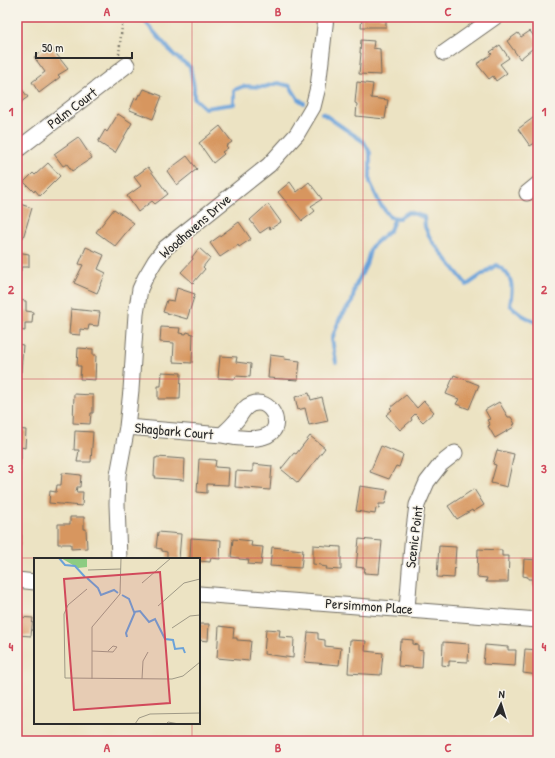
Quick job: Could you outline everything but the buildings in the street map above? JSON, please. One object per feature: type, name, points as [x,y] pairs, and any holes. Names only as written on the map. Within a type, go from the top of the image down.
[{"type":"street","name":"Woodhavens Drive","points":[[119,558],[117,504],[118,475],[127,426],[136,314],[140,289],[154,261],[165,248],[268,165],[297,134],[314,107],[318,87],[326,17]]},
{"type":"street","points":[[444,53],[494,17]]},
{"type":"street","name":"Palm Court","points":[[17,150],[122,69]]},
{"type":"street","name":"Shagbark Court","points":[[127,426],[222,435]]},
{"type":"street","name":"Scenic Point","points":[[407,609],[413,530],[417,505],[427,482],[441,464],[455,453]]},
{"type":"street","points":[[17,580],[34,582]]},
{"type":"street","name":"Persimmon Place","points":[[200,594],[538,620]]},
{"type":"path","points":[[122,69],[123,17]]},
{"type":"waterway","points":[[141,17],[175,56],[190,67],[194,87],[194,98],[205,108],[234,104],[234,90],[244,86],[264,87],[278,83],[290,86],[298,99],[304,103]]},
{"type":"waterway","points":[[322,113],[364,142],[370,153],[370,182],[380,204],[390,217],[399,218],[409,212],[424,217],[425,227],[431,240],[467,285],[496,265],[502,269],[509,277],[511,282],[512,292],[510,305],[522,315],[537,323],[538,326]]},
{"type":"waterway","points":[[336,362],[332,339],[340,318],[352,302],[355,287],[366,265],[371,247],[390,230],[395,218]]}]
